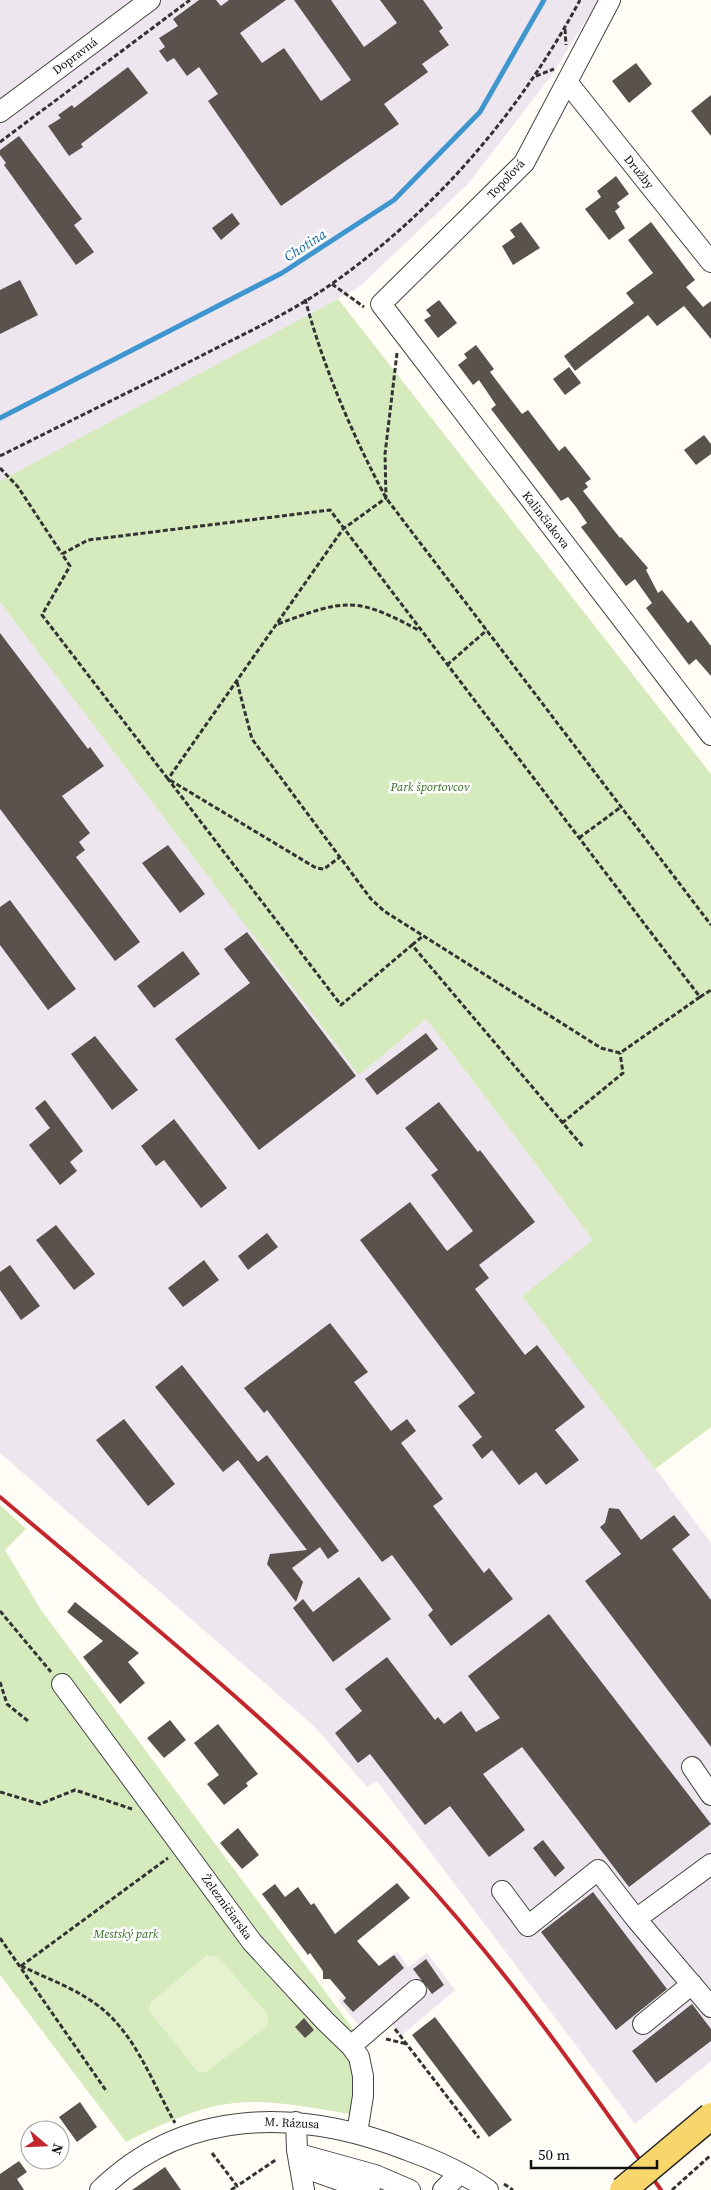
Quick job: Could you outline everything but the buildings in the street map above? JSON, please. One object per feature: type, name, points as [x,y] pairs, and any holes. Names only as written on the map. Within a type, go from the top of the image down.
[{"type":"main road","points":[[623,2190],[711,2116]]},
{"type":"street","name":"Dopravná","points":[[0,112],[150,0]]},
{"type":"street","name":"Topoľová","points":[[381,304],[524,163],[610,0]]},
{"type":"street","name":"Družby","points":[[567,82],[711,262]]},
{"type":"street","name":"Kalinčiakova","points":[[381,304],[711,735]]},
{"type":"street","name":"Železničiarska","points":[[62,1684],[252,1942],[325,2021],[351,2046],[359,2057],[363,2076],[363,2096],[357,2133]]},
{"type":"street","points":[[692,1766],[711,1795]]},
{"type":"street","points":[[636,1919],[711,1864]]},
{"type":"street","points":[[502,1890],[528,1926],[598,1870],[636,1919],[711,2007]]},
{"type":"street","points":[[643,2024],[692,1984]]},
{"type":"street","points":[[351,2046],[416,1990]]},
{"type":"street","name":"M. Rázusa","points":[[100,2190],[137,2159],[184,2138],[220,2126],[260,2121],[327,2125],[357,2133],[420,2155],[460,2173],[493,2184]]},
{"type":"street","points":[[296,2122],[302,2173],[325,2190]]},
{"type":"street","points":[[302,2173],[410,2190]]},
{"type":"street","points":[[443,2190],[460,2173]]},
{"type":"path","points":[[0,142],[190,0]]},
{"type":"path","points":[[0,456],[284,314],[305,299],[332,284],[401,230],[456,176],[502,122],[536,76],[580,0]]},
{"type":"path","points":[[332,284],[357,303],[372,310],[381,304]]},
{"type":"path","points":[[305,299],[328,373],[358,445],[386,498],[711,925]]},
{"type":"path","points":[[386,498],[385,454],[401,332]]},
{"type":"path","points":[[0,468],[18,486],[70,566],[42,615],[341,1004],[423,936]]},
{"type":"path","points":[[168,779],[343,529],[386,498]]},
{"type":"path","points":[[62,554],[88,540],[330,510],[700,997]]},
{"type":"path","points":[[277,624],[317,610],[349,603],[387,613],[422,632]]},
{"type":"path","points":[[447,665],[486,630]]},
{"type":"path","points":[[237,682],[252,739],[371,899],[384,911],[601,1048],[620,1053],[711,990]]},
{"type":"path","points":[[168,779],[316,868],[324,869],[340,857]]},
{"type":"path","points":[[579,838],[621,807]]},
{"type":"path","points":[[412,945],[584,1148]]},
{"type":"path","points":[[562,1123],[623,1073],[620,1053]]},
{"type":"path","points":[[0,1611],[62,1684]]},
{"type":"path","points":[[0,1682],[7,1704],[28,1720]]},
{"type":"path","points":[[0,1792],[40,1804],[76,1790],[163,1820]]},
{"type":"path","points":[[21,1966],[183,1847]]},
{"type":"path","points":[[0,1938],[107,2092]]},
{"type":"path","points":[[21,1966],[90,2000],[121,2026],[132,2042],[175,2122]]},
{"type":"path","points":[[385,2016],[479,2138]]},
{"type":"path","points":[[212,2153],[238,2186]]},
{"type":"path","points":[[672,2190],[711,2155]]},
{"type":"path","points":[[231,2190],[277,2158]]},
{"type":"path","points":[[493,2184],[514,2190]]},
{"type":"shaded area","points":[[0,0],[599,0],[551,76],[468,184],[359,287],[0,488]]},
{"type":"shaded area","points":[[0,602],[359,1074],[426,1019],[593,1240],[643,1452],[711,1543],[711,2061],[635,2124],[377,1781],[367,1787],[314,1726],[0,1453]]},
{"type":"shaded area","points":[[397,1951],[408,1967],[427,1953],[455,1990],[401,2036],[385,2016],[365,2033],[338,2000]]},
{"type":"green space","name":"Park športovcov","points":[[338,299],[711,774],[711,1427],[655,1469],[522,1296],[593,1240],[426,1019],[359,1075],[0,602],[0,481]]},
{"type":"green space","name":"Mestský park","points":[[0,1505],[26,1529],[5,1550],[41,1610],[365,2045],[350,2114],[278,2103],[254,2102],[221,2105],[172,2120],[126,2142],[0,1975]]},
{"type":"green space","points":[[207,1955],[218,1957],[268,2015],[267,2026],[206,2072],[198,2072],[150,2012],[150,2003]]},
{"type":"waterway","name":"Chotina","points":[[0,418],[282,273],[394,200],[480,112],[544,0]]},
{"type":"railway","points":[[0,1497],[211,1675],[313,1767],[410,1865],[445,1903],[510,1982],[572,2064],[661,2190]]}]
